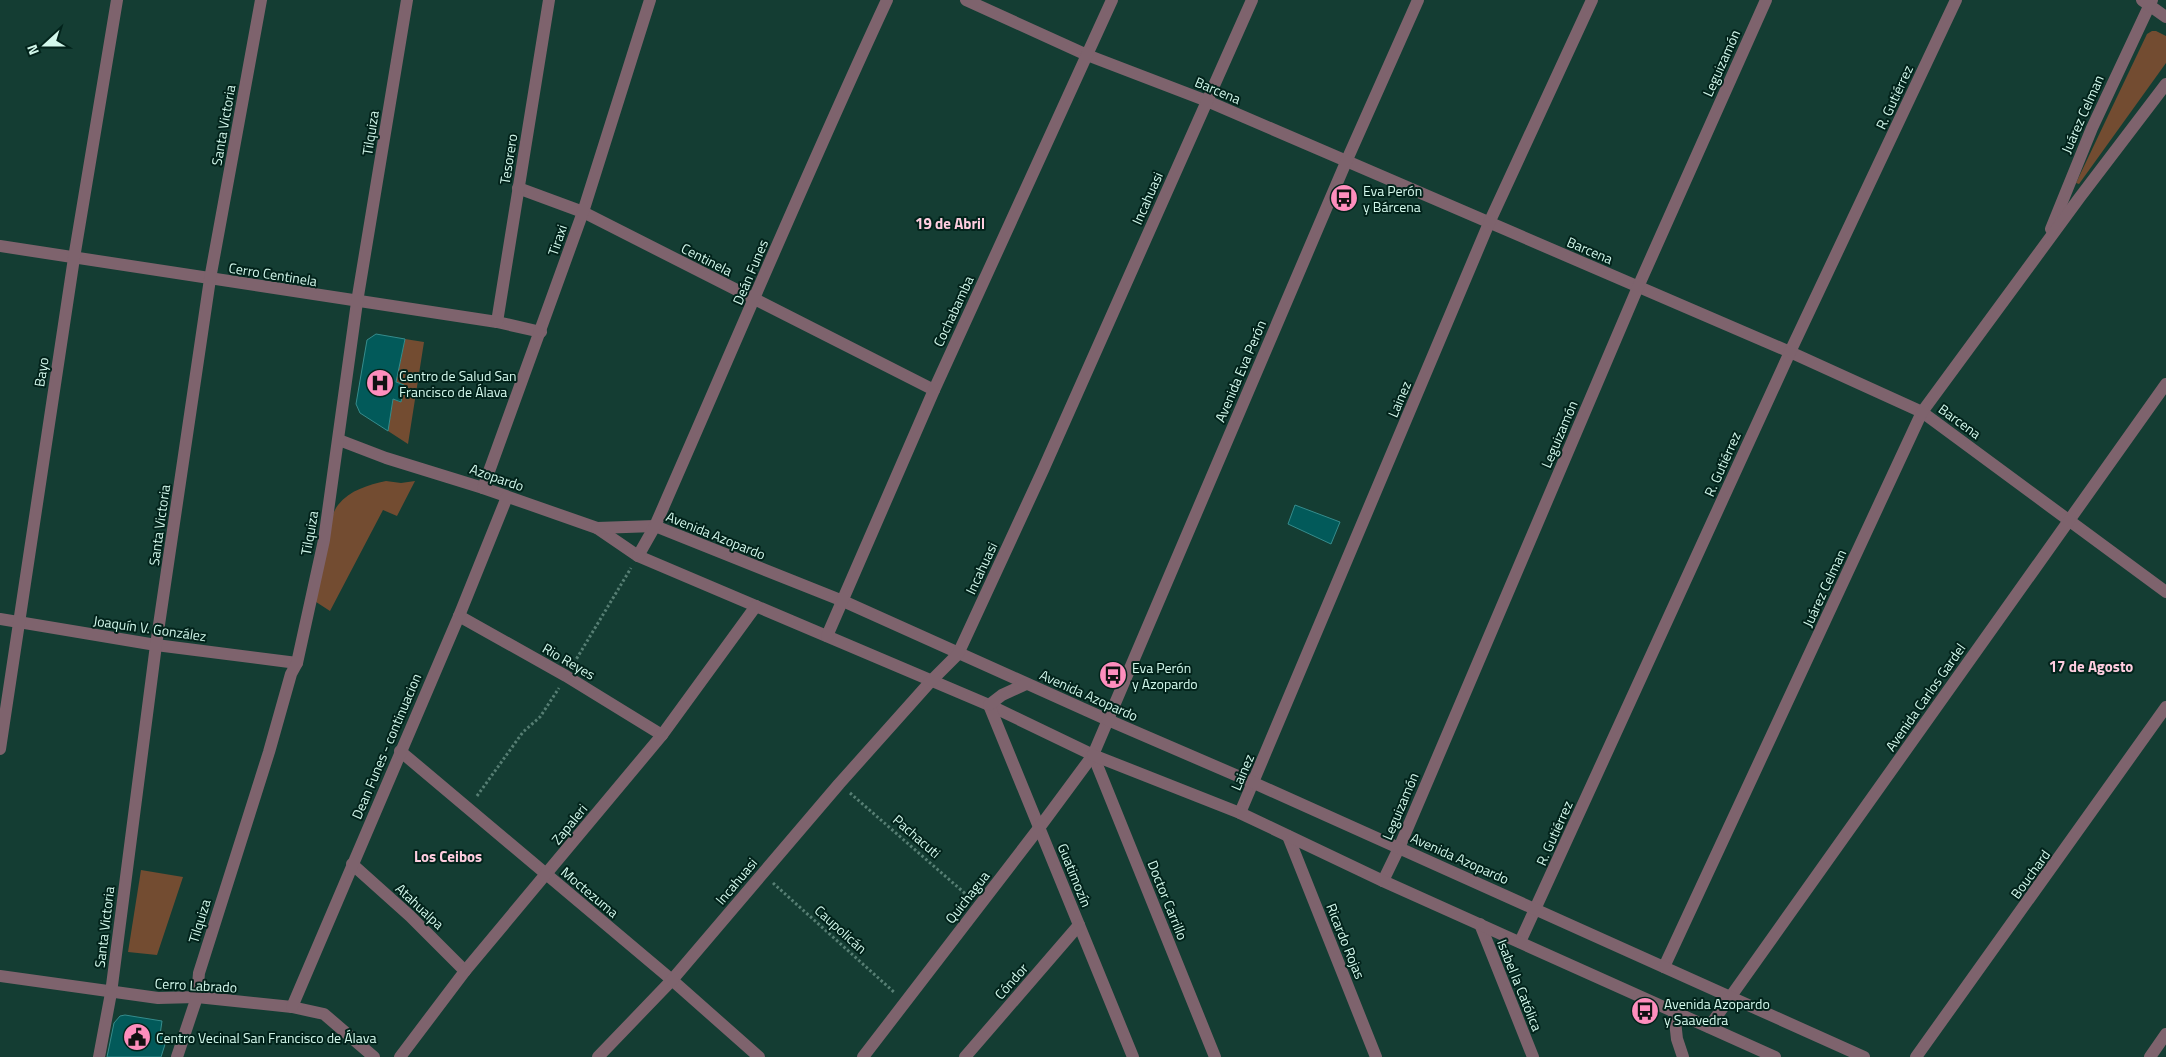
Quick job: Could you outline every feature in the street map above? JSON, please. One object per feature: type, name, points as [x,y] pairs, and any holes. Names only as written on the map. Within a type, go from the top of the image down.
[{"type":"street","name":"Bayo","points":[[0,749],[74,258],[117,0]]},
{"type":"street","name":"Santa Victoria","points":[[99,1057],[111,992],[156,645],[210,279],[261,0]]},
{"type":"street","name":"Tilquiza","points":[[177,1057],[197,997],[199,973],[236,850],[269,752],[291,674],[297,662],[324,540],[357,302],[407,0]]},
{"type":"street","name":"Tesorero","points":[[497,322],[549,0]]},
{"type":"street","name":"Tiraxi","points":[[483,488],[541,332],[582,212],[650,0]]},
{"type":"street","name":"Deán Funes","points":[[638,556],[655,526],[754,300],[826,129],[887,0]]},
{"type":"street","name":"Barcena","points":[[966,0],[1087,55],[1207,101],[1489,222],[1790,352],[1922,412],[2166,592]]},
{"type":"street","name":"Cochabamba","points":[[827,636],[934,390],[1112,0]]},
{"type":"street","name":"Incahuasi","points":[[598,1057],[672,980],[839,784],[931,680],[958,654],[1252,0]]},
{"type":"street","name":"Avenida Eva Perón","points":[[1093,754],[1346,162],[1418,0]]},
{"type":"street","name":"Lainez","points":[[1240,813],[1489,222],[1592,0]]},
{"type":"street","name":"Leguizamón","points":[[1383,881],[1399,848],[1638,287],[1766,0]]},
{"type":"street","name":"R. Gutiérrez","points":[[1520,942],[1790,352],[1956,0]]},
{"type":"street","points":[[2148,1],[2166,17]]},
{"type":"street","name":"Juárez Celman","points":[[2046,243],[2067,186],[2148,1]]},
{"type":"street","name":"Juárez Celman","points":[[1664,967],[1922,412],[2166,84]]},
{"type":"street","name":"Centinela","points":[[518,188],[582,212],[934,390]]},
{"type":"street","name":"Cerro Centinela","points":[[0,246],[497,322],[541,332]]},
{"type":"street","name":"Avenida Carlos Gardel","points":[[1709,1027],[2166,384]]},
{"type":"street","name":"Azopardo","points":[[339,440],[386,458],[483,488],[597,528]]},
{"type":"street","name":"Dean Funes - continuacion","points":[[292,1008],[459,616],[507,497]]},
{"type":"street","name":"Avenida Azopardo","points":[[597,528],[655,526],[843,601],[1864,1057]]},
{"type":"street","points":[[597,528],[638,556],[989,705],[1093,754],[1240,813],[1383,881],[1775,1057]]},
{"type":"street","name":"Zapaleri","points":[[400,1057],[466,972],[662,735],[756,606]]},
{"type":"street","name":"Rio Reyes","points":[[459,616],[566,676],[662,735]]},
{"type":"street","name":"Joaquín V. González","points":[[0,619],[156,645],[297,662]]},
{"type":"street","points":[[989,705],[1002,695],[1026,684]]},
{"type":"street","name":"Guatimozín","points":[[989,705],[1133,1057]]},
{"type":"street","name":"Bouchard","points":[[1916,1057],[2166,707]]},
{"type":"street","name":"Moctezuma","points":[[400,751],[672,980],[759,1057]]},
{"type":"street","name":"Quichagua","points":[[863,1057],[1039,828],[1093,754]]},
{"type":"street","name":"Doctor Carrillo","points":[[1093,754],[1215,1057]]},
{"type":"street","name":"Ricardo Rojas","points":[[1288,836],[1376,1057]]},
{"type":"street","name":"Atahualpa","points":[[352,864],[410,916],[466,972]]},
{"type":"street","name":"Isabel la Católica","points":[[1480,924],[1532,1057]]},
{"type":"street","name":"Cóndor","points":[[965,1057],[1079,926]]},
{"type":"street","name":"Cerro Labrado","points":[[0,976],[158,998],[197,997],[292,1008],[324,1014],[374,1057]]},
{"type":"street","points":[[1674,1012],[1683,1057]]},
{"type":"street","points":[[2150,1057],[2166,1034]]},
{"type":"path","name":"Pachacuti","points":[[839,784],[979,906]]},
{"type":"path","name":"Caupolicán","points":[[762,873],[905,1001]]},
{"type":"shaded area","points":[[2152,31],[2166,36],[2166,63],[2079,184],[2076,183],[2147,34]]},
{"type":"shaded area","points":[[405,339],[424,342],[408,444],[388,431],[393,399],[400,402],[404,385],[396,382]]},
{"type":"shaded area","points":[[386,481],[401,483],[415,481],[397,516],[383,510],[330,611],[313,600],[322,550],[334,513],[338,505],[348,495],[366,486]]},
{"type":"shaded area","points":[[141,870],[183,877],[157,955],[128,952]]},
{"type":"building","name":"Centro de Salud San Francisco de Álava","points":[[376,334],[405,339],[396,382],[404,385],[401,402],[393,399],[388,431],[360,413],[356,404],[367,340]]},
{"type":"building","points":[[1295,505],[1340,522],[1331,544],[1288,524]]},
{"type":"building","name":"Centro Vecinal San Francisco de Álava","points":[[125,1015],[162,1021],[160,1035],[167,1038],[161,1057],[107,1057],[114,1023],[120,1016]]},
{"type":"place","name":"Eva Perón y Bárcena","points":[[1344,198]]},
{"type":"place","name":"Centro de Salud San Francisco de Álava","points":[[380,383]]},
{"type":"place","name":"Eva Perón y Azopardo","points":[[1113,675]]},
{"type":"place","name":"Avenida Azopardo y Saavedra","points":[[1645,1011]]},
{"type":"place","name":"Centro Vecinal San Francisco de Álava","points":[[137,1037]]},
{"type":"district","name":"19 de Abril","points":[[950,223]]},
{"type":"district","name":"17 de Agosto","points":[[2091,666]]},
{"type":"district","name":"Los Ceibos","points":[[448,856]]}]
